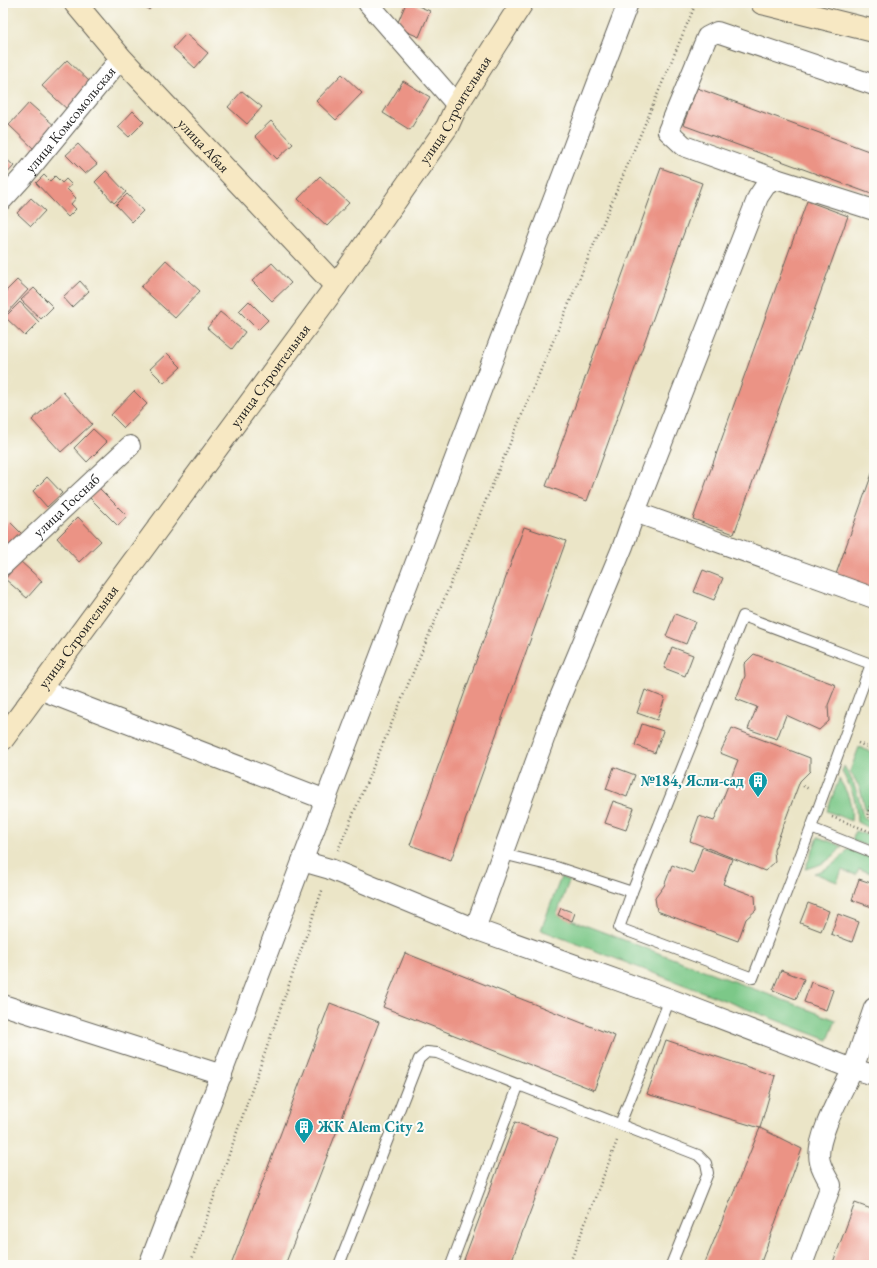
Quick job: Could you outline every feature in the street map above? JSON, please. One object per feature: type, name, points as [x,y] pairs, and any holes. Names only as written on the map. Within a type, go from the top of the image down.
[{"type":"street","name":"улица Абая","points":[[75,3],[121,58],[336,286]]},
{"type":"street","points":[[368,3],[457,105]]},
{"type":"street","name":"улица Строительная","points":[[3,739],[336,286],[446,127],[457,105],[522,3]]},
{"type":"street","points":[[149,1265],[628,3]]},
{"type":"street","points":[[762,3],[874,31]]},
{"type":"street","points":[[874,85],[717,32],[707,37],[668,131],[684,146],[776,179],[874,210]]},
{"type":"street","name":"улица Комсомольская","points":[[3,199],[23,177],[121,58]]},
{"type":"street","points":[[475,929],[554,714],[623,546],[758,196],[766,184],[776,179]]},
{"type":"street","name":"улица Госснаб","points":[[3,565],[130,446]]},
{"type":"street","points":[[635,512],[874,598]]},
{"type":"street","points":[[39,689],[326,800]]},
{"type":"street","points":[[302,861],[330,869],[475,929],[670,999],[853,1069],[874,1075]]},
{"type":"street","points":[[3,1005],[222,1075]]},
{"type":"street","points":[[802,1265],[831,1185],[820,1162],[820,1148],[826,1128],[853,1069],[874,1008]]},
{"type":"lane","points":[[743,616],[872,664],[753,978],[619,928],[632,892],[743,616]]},
{"type":"lane","points":[[811,828],[874,853]]},
{"type":"lane","points":[[503,854],[556,867],[632,892]]},
{"type":"lane","points":[[622,1125],[670,999]]},
{"type":"lane","points":[[339,1265],[418,1060],[427,1052],[437,1052],[698,1155],[706,1163],[708,1173],[671,1265]]},
{"type":"lane","points":[[451,1265],[519,1084]]},
{"type":"path","points":[[190,1265],[330,869],[696,3]]},
{"type":"path","points":[[874,795],[867,816],[874,819]]},
{"type":"path","points":[[569,1265],[622,1125]]},
{"type":"green space","points":[[859,747],[874,753],[874,789],[866,812],[860,788],[850,771]]},
{"type":"green space","points":[[844,766],[856,790],[863,817],[874,822],[874,831],[857,822],[854,796],[842,772]]},
{"type":"green space","points":[[839,779],[849,799],[851,821],[827,811]]},
{"type":"green space","points":[[856,831],[874,838],[874,849],[852,840]]},
{"type":"green space","points":[[818,837],[842,846],[835,855],[826,861],[805,869]]},
{"type":"green space","points":[[848,849],[874,859],[874,874],[859,869],[856,875],[842,870],[837,882],[814,873],[824,870],[833,864]]},
{"type":"green space","points":[[561,877],[569,881],[557,914],[558,915],[836,1020],[828,1040],[541,930]]},
{"type":"building","points":[[141,3],[154,3],[149,10]]},
{"type":"building","points":[[406,3],[411,3],[430,11],[419,37],[396,27]]},
{"type":"building","points":[[186,34],[208,53],[195,68],[173,48]]},
{"type":"building","points":[[67,60],[92,84],[68,110],[42,86]]},
{"type":"building","points":[[342,74],[362,93],[336,120],[316,101]]},
{"type":"building","points":[[403,81],[430,97],[410,130],[383,113]]},
{"type":"building","points":[[697,88],[874,153],[874,195],[683,125]]},
{"type":"building","points":[[242,91],[262,107],[247,124],[228,107]]},
{"type":"building","points":[[29,103],[56,127],[35,150],[9,125]]},
{"type":"building","points":[[133,111],[144,122],[129,137],[118,127]]},
{"type":"building","points":[[271,121],[293,144],[277,159],[255,136]]},
{"type":"building","points":[[78,144],[97,164],[85,174],[66,155]]},
{"type":"building","points":[[3,156],[14,166],[3,178]]},
{"type":"building","points":[[661,168],[702,183],[587,501],[546,486]]},
{"type":"building","points":[[106,171],[126,192],[114,203],[95,182]]},
{"type":"building","points":[[44,175],[50,181],[55,176],[62,183],[66,179],[72,185],[67,189],[76,198],[71,204],[76,209],[68,217],[36,183]]},
{"type":"building","points":[[320,176],[349,203],[327,226],[298,199]]},
{"type":"building","points":[[127,194],[143,211],[132,222],[116,205]]},
{"type":"building","points":[[31,198],[45,211],[31,226],[17,213]]},
{"type":"building","points":[[807,201],[848,216],[734,534],[693,519]]},
{"type":"building","points":[[166,260],[200,291],[175,318],[141,287]]},
{"type":"building","points":[[272,263],[291,283],[272,301],[252,281]]},
{"type":"building","points":[[17,280],[28,290],[6,314],[3,311],[3,294]]},
{"type":"building","points":[[80,281],[89,291],[72,307],[63,297]]},
{"type":"building","points":[[34,288],[53,307],[41,319],[21,300]]},
{"type":"building","points":[[249,301],[268,320],[258,330],[239,311]]},
{"type":"building","points":[[20,302],[39,322],[25,336],[5,317]]},
{"type":"building","points":[[220,312],[245,332],[232,349],[207,328]]},
{"type":"building","points":[[167,353],[181,367],[164,383],[150,369]]},
{"type":"building","points":[[134,391],[147,404],[124,428],[111,415]]},
{"type":"building","points":[[63,392],[92,424],[61,452],[32,420]]},
{"type":"building","points":[[93,429],[107,442],[87,462],[74,448]]},
{"type":"building","points":[[874,468],[874,591],[835,577]]},
{"type":"building","points":[[47,477],[62,493],[47,507],[33,491]]},
{"type":"building","points":[[99,488],[127,516],[118,526],[89,497]]},
{"type":"building","points":[[78,517],[101,541],[79,562],[57,538]]},
{"type":"building","points":[[9,521],[24,536],[11,550],[3,543],[3,527]]},
{"type":"building","points":[[524,527],[566,541],[451,860],[410,845]]},
{"type":"building","points":[[20,561],[42,581],[27,598],[5,579]]},
{"type":"building","points":[[703,570],[723,578],[714,600],[694,592]]},
{"type":"building","points":[[675,614],[695,622],[686,644],[666,636]]},
{"type":"building","points":[[672,647],[693,655],[685,676],[664,668]]},
{"type":"building","points":[[754,654],[836,685],[828,705],[829,721],[819,730],[786,715],[777,739],[748,729],[757,707],[736,699],[745,676],[744,664]]},
{"type":"building","points":[[645,690],[665,698],[657,720],[637,713]]},
{"type":"building","points":[[642,724],[663,731],[655,753],[635,745]]},
{"type":"building","name":"№184, Ясли-сад","points":[[732,728],[810,758],[810,771],[800,781],[774,850],[775,862],[765,871],[690,841],[699,816],[714,821],[738,760],[720,753]]},
{"type":"building","points":[[614,767],[635,775],[627,797],[606,789]]},
{"type":"building","points":[[613,801],[634,808],[626,830],[605,823]]},
{"type":"building","points":[[702,848],[732,859],[723,884],[755,896],[756,910],[746,919],[738,941],[657,911],[655,898],[664,886],[672,865],[693,873]]},
{"type":"building","points":[[859,879],[874,884],[874,902],[872,907],[852,900]]},
{"type":"building","points":[[808,903],[829,911],[821,931],[800,923]]},
{"type":"building","points":[[561,908],[575,913],[572,921],[558,915]]},
{"type":"building","points":[[838,914],[859,922],[852,942],[831,934]]},
{"type":"building","points":[[405,953],[615,1036],[594,1090],[383,1007]]},
{"type":"building","points":[[781,970],[804,979],[796,999],[773,990]]},
{"type":"building","points":[[811,982],[833,990],[826,1010],[804,1002]]},
{"type":"building","name":"ЖК Alem City 2","points":[[330,1003],[379,1022],[285,1265],[231,1265]]},
{"type":"building","points":[[666,1040],[775,1076],[760,1128],[647,1094]]},
{"type":"building","points":[[515,1122],[558,1138],[510,1265],[462,1265]]},
{"type":"building","points":[[760,1128],[802,1149],[760,1265],[704,1265]]},
{"type":"building","points":[[855,1203],[874,1210],[874,1265],[832,1265]]},
{"type":"place","name":"№184, Ясли-сад","points":[[758,798]]},
{"type":"place","name":"ЖК Alem City 2","points":[[304,1144]]}]
